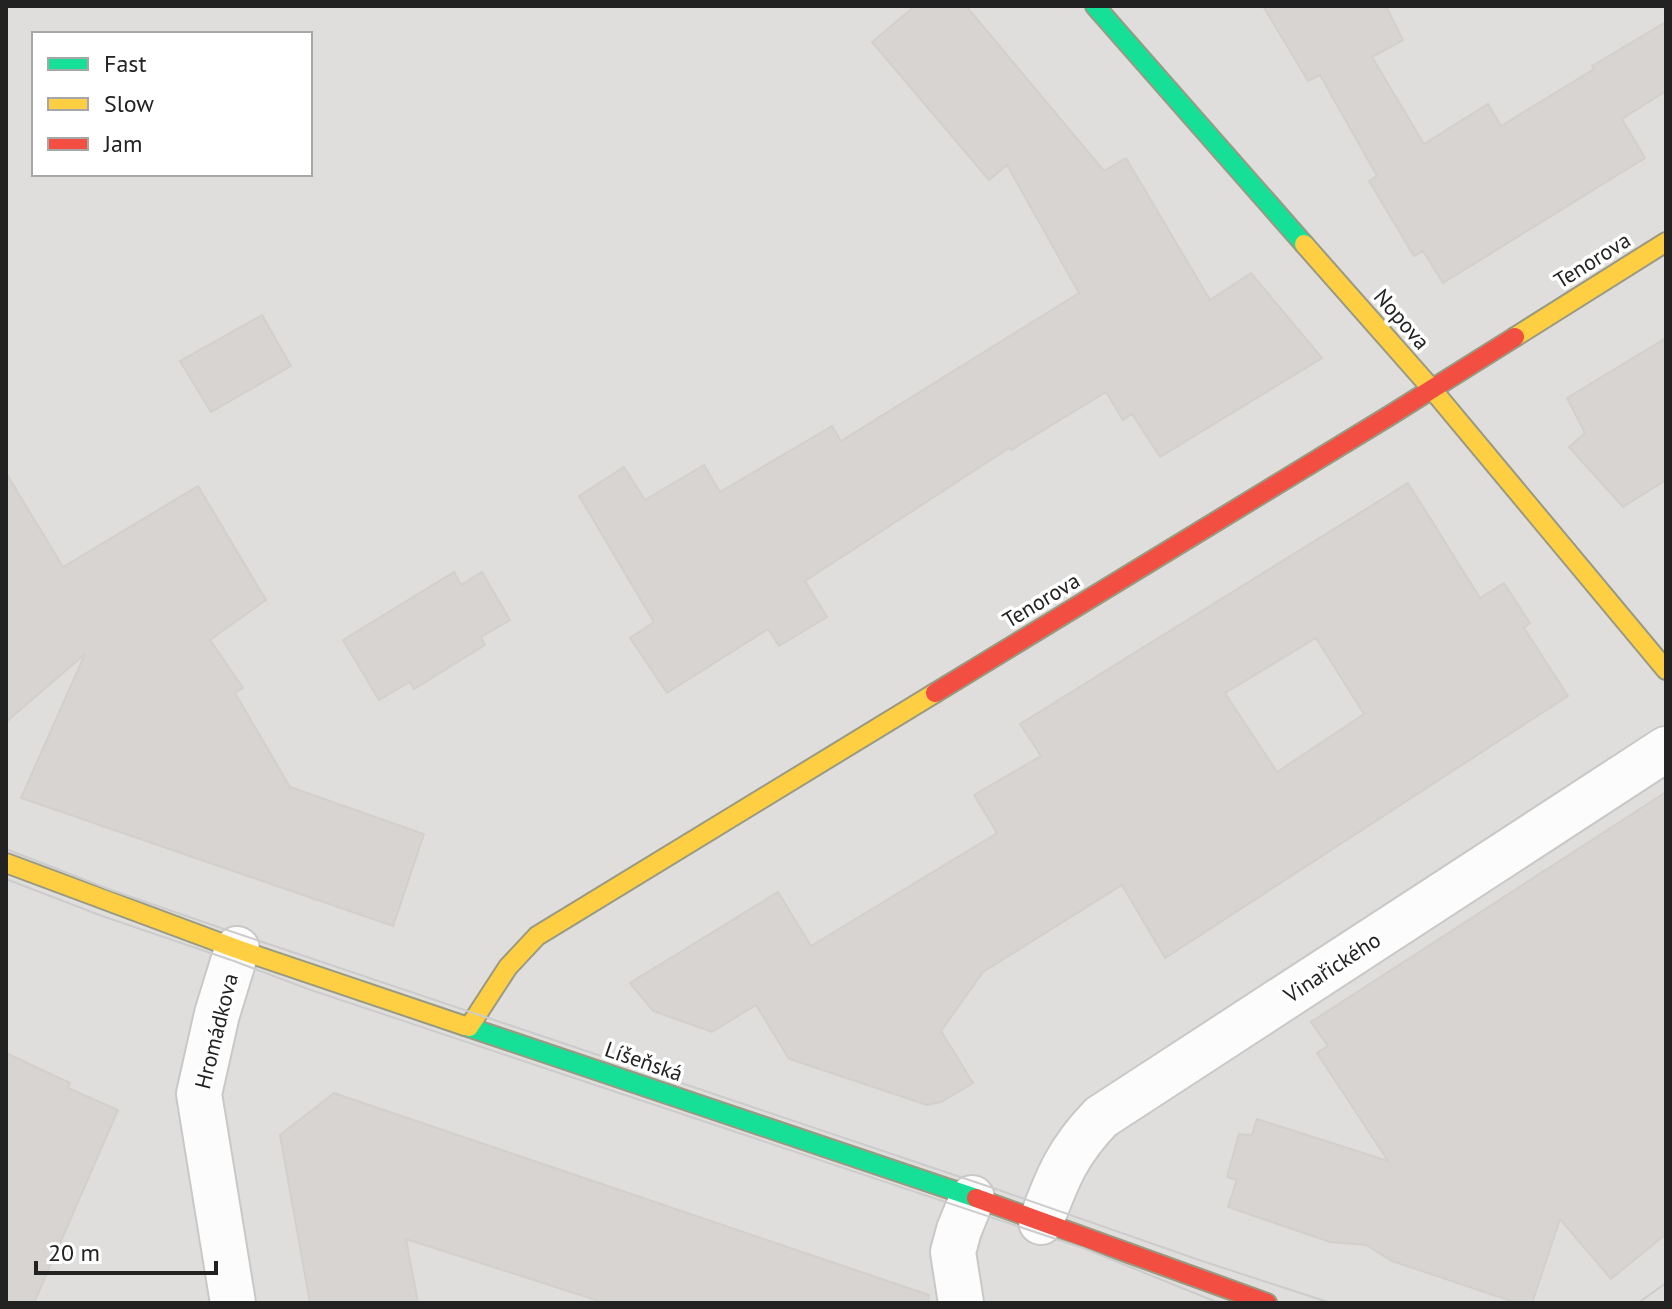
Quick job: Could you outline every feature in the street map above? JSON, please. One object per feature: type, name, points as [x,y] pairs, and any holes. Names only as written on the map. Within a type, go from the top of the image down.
[{"type":"street","name":"Nopova","points":[[1095,6],[1431,388],[1666,670]]},
{"type":"street","name":"Tenorova","points":[[469,1027],[508,967],[537,936],[1389,416],[1666,242]]},
{"type":"street","name":"Vinařického","points":[[1041,1222],[1065,1161],[1081,1137],[1101,1117],[1666,749]]},
{"type":"street","name":"Líšeňská","points":[[6,863],[237,949],[972,1198],[1267,1303]]},
{"type":"street","name":"Hromádkova","points":[[233,1303],[199,1094],[217,1014],[237,949]]},
{"type":"street","points":[[961,1303],[953,1252],[972,1198]]},
{"type":"shaded area","points":[[6,6],[1666,6],[1666,1303],[6,1303]]},
{"type":"building","points":[[915,6],[966,6],[1104,171],[1126,158],[1210,300],[1251,273],[1322,358],[1160,457],[1132,414],[1123,420],[1106,392],[1011,450],[1009,448],[805,581],[827,617],[779,646],[768,629],[667,693],[630,638],[654,622],[579,496],[624,467],[645,500],[704,465],[720,492],[832,426],[841,441],[1079,293],[1007,165],[989,180],[872,42]]},
{"type":"building","points":[[1263,6],[1386,6],[1403,40],[1372,57],[1424,144],[1488,104],[1501,126],[1666,22],[1666,91],[1622,119],[1645,158],[1443,283],[1423,251],[1414,256],[1369,181],[1377,176],[1320,75],[1308,81]]},
{"type":"building","points":[[262,315],[291,366],[211,412],[180,361]]},
{"type":"building","points":[[1666,338],[1666,480],[1623,507],[1569,447],[1585,433],[1567,398]]},
{"type":"building","points":[[6,473],[63,567],[198,486],[266,600],[210,640],[243,688],[235,693],[290,787],[424,834],[393,926],[21,798],[85,654],[6,722]]},
{"type":"building","points":[[1408,483],[1480,598],[1504,583],[1530,623],[1524,628],[1568,696],[1165,958],[1122,885],[983,972],[941,1031],[973,1083],[941,1102],[927,1105],[789,1059],[756,1005],[712,1032],[653,1011],[630,983],[778,892],[811,946],[997,833],[974,795],[1041,756],[1020,724]],"holes":[[[1316,638],[1364,714],[1277,772],[1225,693]]]},
{"type":"building","points":[[454,572],[461,585],[482,572],[510,620],[481,637],[485,645],[414,689],[410,682],[379,700],[343,640]]},
{"type":"building","points":[[1666,792],[1666,1234],[1611,1279],[1560,1219],[1532,1303],[1517,1303],[1392,1261],[1366,1245],[1330,1242],[1228,1207],[1237,1180],[1227,1177],[1239,1134],[1252,1135],[1257,1119],[1388,1161],[1317,1053],[1328,1046],[1311,1022]]},
{"type":"building","points":[[6,1053],[70,1083],[68,1088],[118,1110],[34,1303],[6,1303]]},
{"type":"building","points":[[334,1093],[929,1295],[928,1303],[605,1303],[406,1239],[418,1303],[310,1303],[280,1135]]},
{"type":"tram line","points":[[6,849],[224,929],[1331,1303]]},
{"type":"tram line","points":[[6,879],[308,989],[1083,1248],[1219,1303]]},
{"type":"tram line","points":[[1638,1303],[1666,1283]]},
{"type":"traffic: fast","points":[[1095,6],[1304,244]]},
{"type":"traffic: fast","points":[[465,1026],[976,1198]]},
{"type":"traffic: slow","points":[[1515,337],[1666,242]]},
{"type":"traffic: slow","points":[[1304,244],[1431,388],[1666,670]]},
{"type":"traffic: slow","points":[[469,1027],[508,967],[537,936],[935,693]]},
{"type":"traffic: slow","points":[[6,863],[237,949],[465,1026]]},
{"type":"traffic: jam","points":[[935,693],[1515,337]]},
{"type":"traffic: jam","points":[[976,1198],[1267,1303]]}]
